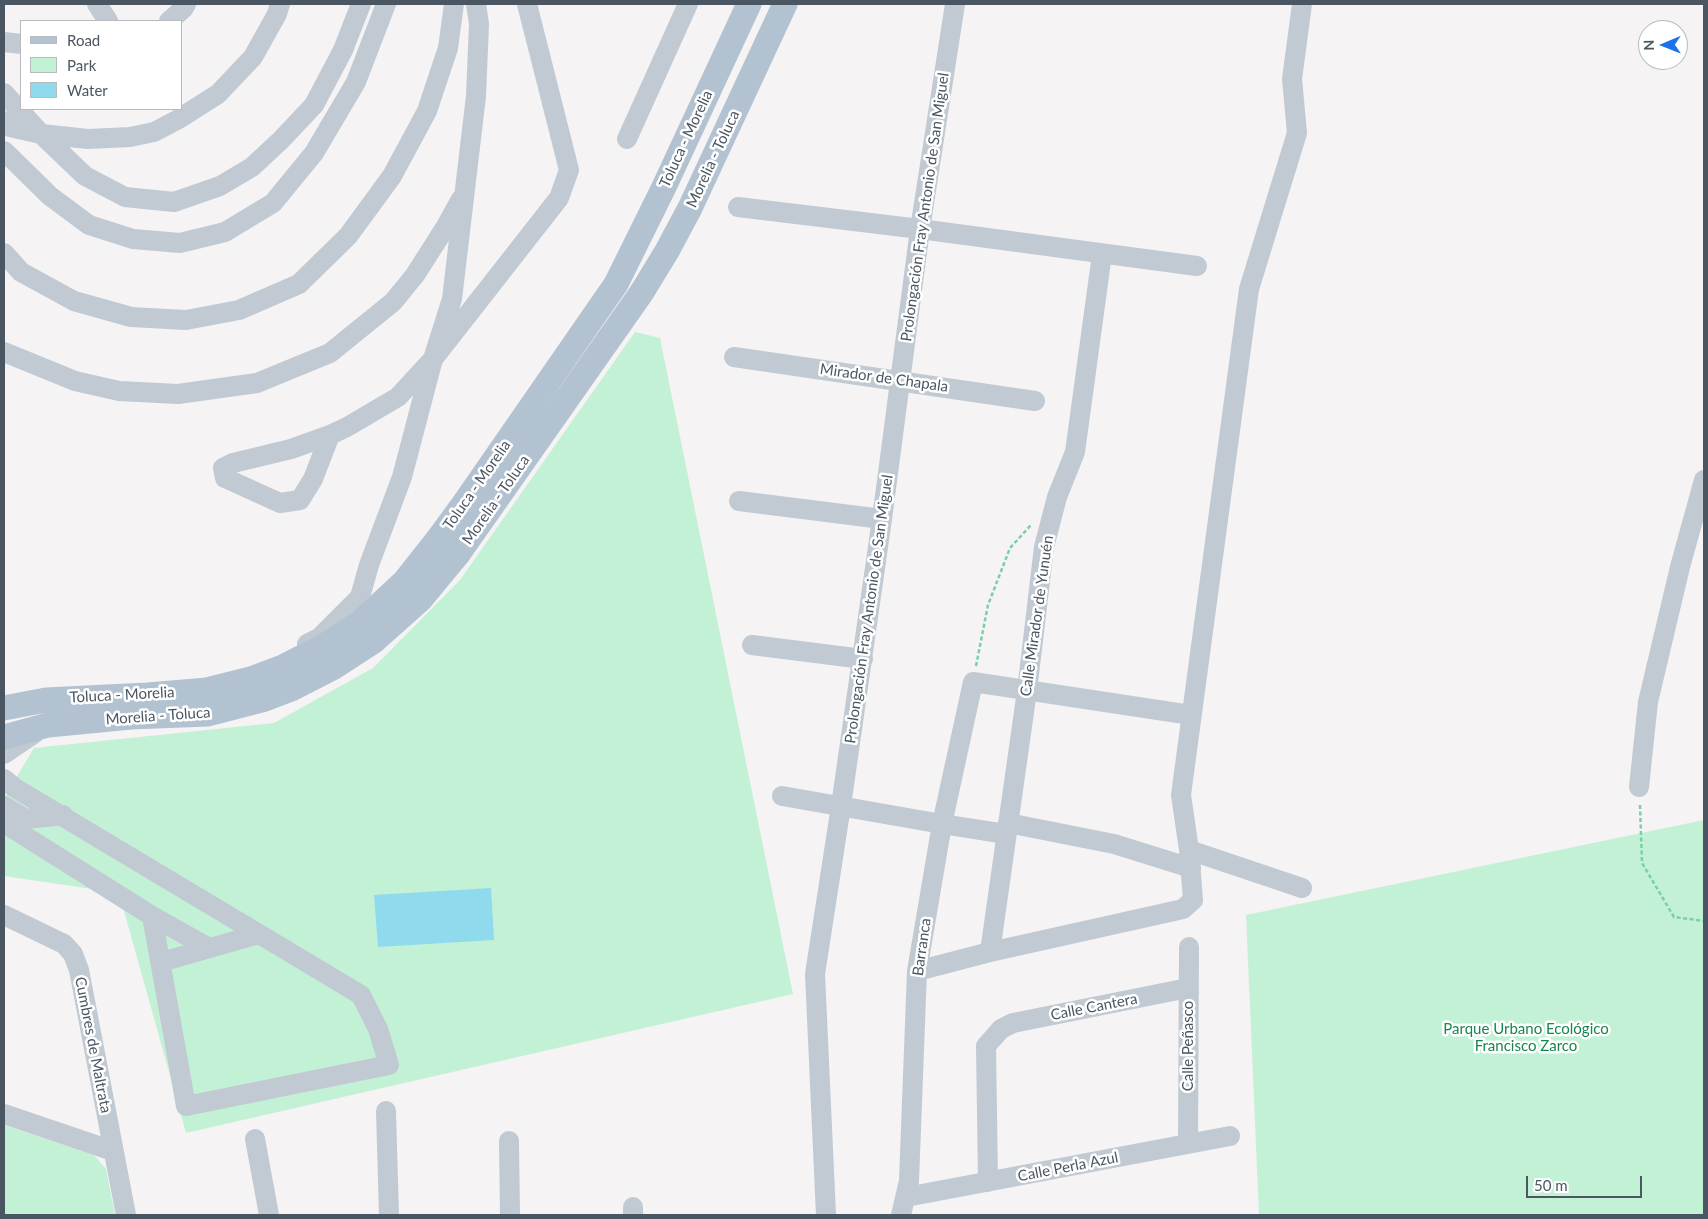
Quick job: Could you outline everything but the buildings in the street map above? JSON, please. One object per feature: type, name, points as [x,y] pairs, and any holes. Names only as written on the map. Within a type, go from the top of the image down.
[{"type":"main road","name":"Toluca - Morelia","points":[[4,708],[46,700],[207,690],[242,681],[283,667],[316,650],[361,622],[412,573],[444,532],[616,284],[661,195],[749,4]]},
{"type":"main road","points":[[690,208],[718,125],[776,4]]},
{"type":"main road","name":"Morelia - Toluca","points":[[4,737],[48,725],[123,718],[208,714],[262,700],[291,689],[334,667],[374,641],[420,600],[458,554],[642,292],[690,208],[786,4]]},
{"type":"street","points":[[97,4],[107,20]]},
{"type":"street","points":[[170,20],[186,4]]},
{"type":"street","points":[[4,121],[10,127],[41,134],[88,139],[130,137],[154,132],[218,94],[253,57],[277,14],[280,4]]},
{"type":"street","points":[[4,93],[41,134],[85,176],[125,197],[174,202],[220,186],[252,168],[314,105],[343,50],[361,4]]},
{"type":"street","points":[[4,151],[50,196],[89,225],[133,238],[180,243],[225,232],[273,203],[314,153],[356,82],[386,4]]},
{"type":"street","points":[[4,253],[21,272],[74,300],[131,317],[186,320],[230,312],[239,310],[299,284],[348,236],[392,176],[427,111],[448,48],[454,4]]},
{"type":"street","points":[[242,681],[248,672],[319,638],[360,597],[369,565],[402,477],[433,359],[452,299],[476,96],[479,24],[476,4]]},
{"type":"street","points":[[330,435],[313,479],[300,500],[280,503],[225,478],[223,468],[233,463],[291,449],[330,435],[398,397],[433,359],[559,198],[569,170],[527,4]]},
{"type":"street","points":[[627,139],[688,4]]},
{"type":"street","name":"Prolongación Fray Antonio de San Miguel","points":[[826,1215],[815,974],[882,519],[920,228],[955,4]]},
{"type":"street","points":[[917,971],[990,952],[1183,910],[1193,900],[1190,859],[1181,795],[1249,289],[1297,133],[1292,79],[1302,4]]},
{"type":"street","points":[[4,42],[20,44]]},
{"type":"street","points":[[448,48],[478,48]]},
{"type":"street","points":[[4,352],[75,381],[119,391],[178,394],[257,384],[330,353],[393,302],[415,275],[464,193]]},
{"type":"street","points":[[738,207],[920,228],[1197,266]]},
{"type":"street","points":[[432,247],[459,251]]},
{"type":"street","name":"Calle Mirador de Yunuén","points":[[990,952],[1027,691],[1044,547],[1057,497],[1075,452],[1102,254]]},
{"type":"street","name":"Mirador de Chapala","points":[[734,357],[1035,401]]},
{"type":"street","points":[[1639,787],[1648,702],[1680,567],[1704,480]]},
{"type":"street","points":[[739,501],[882,519]]},
{"type":"street","points":[[752,645],[862,659]]},
{"type":"street","points":[[973,682],[1191,715]]},
{"type":"street","name":"Barranca","points":[[904,1206],[909,1181],[917,971],[942,824],[973,682]]},
{"type":"street","points":[[4,754],[48,725]]},
{"type":"street","points":[[4,779],[15,788],[63,815],[361,996],[378,1030],[389,1065],[186,1106],[152,916]]},
{"type":"street","points":[[782,796],[942,824],[1007,828],[1114,844],[1190,859],[1302,888]]},
{"type":"street","points":[[4,806],[26,818],[63,815]]},
{"type":"street","points":[[4,823],[152,916],[209,948]]},
{"type":"street","name":"Cumbres de Maltrata","points":[[4,915],[64,944],[73,954],[79,970],[126,1215]]},
{"type":"street","points":[[161,962],[259,934]]},
{"type":"street","name":"Calle Peñasco","points":[[1188,1144],[1189,947]]},
{"type":"street","name":"Calle Cantera","points":[[988,1182],[986,1046],[1001,1029],[1013,1023],[1188,988]]},
{"type":"street","points":[[386,1111],[389,1215]]},
{"type":"street","points":[[4,1114],[114,1151]]},
{"type":"street","name":"Calle Perla Azul","points":[[904,1206],[988,1182],[1230,1136]]},
{"type":"street","points":[[255,1139],[269,1215]]},
{"type":"street","points":[[509,1141],[510,1215]]},
{"type":"path","points":[[973,682],[988,605],[1010,548],[1037,519]]},
{"type":"path","points":[[1639,787],[1642,864],[1674,917],[1704,921]]},
{"type":"green space","points":[[635,332],[660,338],[793,994],[186,1133],[119,893],[4,876],[4,798],[34,748],[274,723],[373,668],[460,580]]},
{"type":"green space","name":"Parque Urbano Ecológico Francisco Zarco","points":[[1704,820],[1704,1215],[1259,1215],[1246,915]]},
{"type":"green space","points":[[4,1125],[94,1155],[106,1169],[115,1215],[4,1215]]},
{"type":"water","points":[[491,888],[494,940],[378,947],[374,895]]}]
